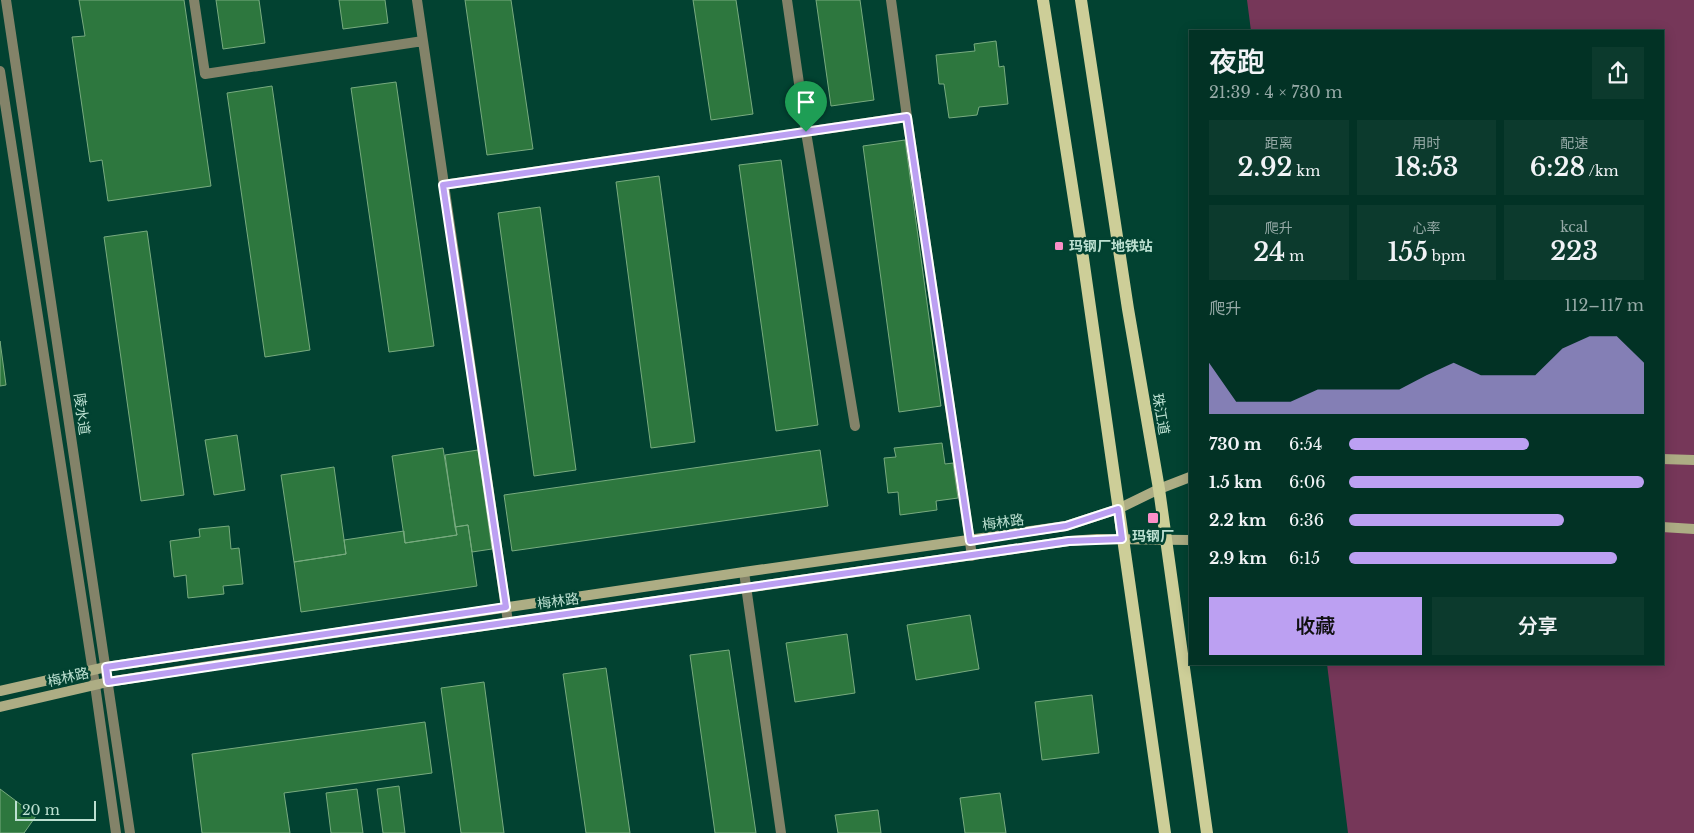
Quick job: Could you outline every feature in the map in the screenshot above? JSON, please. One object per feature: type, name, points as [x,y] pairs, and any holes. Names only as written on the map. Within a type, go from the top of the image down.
[{"type":"main road","points":[[1043,0],[1082,244],[1122,539],[1165,833]]},
{"type":"main road","name":"珠江道","points":[[1081,0],[1128,309],[1166,539],[1207,833]]},
{"type":"street","name":"陵水道","points":[[6,0],[130,833]]},
{"type":"street","points":[[194,0],[205,74],[422,42]]},
{"type":"street","points":[[417,0],[508,622]]},
{"type":"street","points":[[787,0],[806,132],[856,426]]},
{"type":"street","points":[[891,0],[972,556]]},
{"type":"street","name":"陵水道","points":[[0,71],[95,685],[116,833]]},
{"type":"street","points":[[443,185],[907,117]]},
{"type":"street","points":[[1664,458],[1694,460]]},
{"type":"street","name":"梅林路","points":[[0,692],[106,667],[1066,526],[1118,509],[1158,489],[1189,477]]},
{"type":"street","points":[[1664,527],[1694,529]]},
{"type":"street","name":"梅林路","points":[[0,707],[108,682],[1069,541],[1122,539],[1189,540]]},
{"type":"street","points":[[744,572],[781,833]]},
{"type":"shaded area","points":[[1247,0],[1694,0],[1694,833],[1348,833],[1327,665],[1664,665],[1664,30],[1251,30]]},
{"type":"building","points":[[79,0],[184,0],[211,186],[108,201],[102,160],[90,162],[72,37],[85,36]]},
{"type":"building","points":[[216,0],[259,0],[265,43],[223,49]]},
{"type":"building","points":[[339,0],[385,0],[388,23],[343,29]]},
{"type":"building","points":[[465,0],[511,0],[533,149],[487,155]]},
{"type":"building","points":[[693,0],[736,0],[753,114],[711,120]]},
{"type":"building","points":[[816,0],[860,0],[874,100],[831,106]]},
{"type":"building","points":[[996,41],[999,67],[1004,66],[1008,104],[979,107],[977,115],[949,118],[944,84],[939,84],[936,55],[975,51],[974,44]]},
{"type":"building","points":[[396,82],[434,346],[389,352],[351,88]]},
{"type":"building","points":[[272,86],[310,350],[265,357],[227,93]]},
{"type":"building","points":[[905,140],[941,406],[899,412],[863,146]]},
{"type":"building","points":[[781,160],[818,425],[776,431],[739,165]]},
{"type":"building","points":[[659,176],[695,442],[651,448],[616,182]]},
{"type":"building","points":[[540,207],[576,470],[534,476],[498,213]]},
{"type":"building","points":[[147,231],[184,495],[141,501],[104,237]]},
{"type":"building","points":[[0,341],[6,385],[0,386]]},
{"type":"building","points":[[237,435],[245,490],[214,495],[205,440]]},
{"type":"building","points":[[942,443],[945,464],[953,463],[958,498],[936,501],[937,510],[900,515],[898,492],[888,493],[884,458],[896,457],[894,448]]},
{"type":"building","points":[[443,448],[457,535],[405,543],[392,456]]},
{"type":"building","points":[[478,450],[492,549],[472,552],[468,525],[455,527],[445,455]]},
{"type":"building","points":[[820,450],[828,506],[512,551],[504,495]]},
{"type":"building","points":[[334,467],[346,554],[294,562],[281,475]]},
{"type":"building","points":[[468,525],[477,586],[301,612],[294,562],[346,554],[344,540],[404,531],[405,543],[457,535],[455,527]]},
{"type":"building","points":[[229,526],[231,549],[239,548],[243,584],[223,586],[224,594],[188,598],[186,575],[174,577],[170,541],[200,537],[199,529]]},
{"type":"building","points":[[970,615],[979,669],[916,680],[907,625]]},
{"type":"building","points":[[847,634],[855,693],[795,702],[786,643]]},
{"type":"building","points":[[729,650],[756,833],[715,833],[690,655]]},
{"type":"building","points":[[606,668],[630,833],[586,833],[563,674]]},
{"type":"building","points":[[484,682],[504,833],[461,833],[441,688]]},
{"type":"building","points":[[1092,695],[1099,753],[1042,760],[1035,702]]},
{"type":"building","points":[[425,722],[432,773],[284,793],[290,833],[202,833],[192,754]]},
{"type":"building","points":[[399,786],[405,833],[383,833],[377,789]]},
{"type":"building","points":[[0,789],[36,816],[24,833],[0,833]]},
{"type":"building","points":[[357,789],[363,833],[331,833],[326,793]]},
{"type":"building","points":[[1000,793],[1006,833],[965,833],[960,798]]},
{"type":"building","points":[[878,810],[881,833],[838,833],[835,815]]},
{"type":"place","name":"玛钢厂地铁站","points":[[1059,246]]},
{"type":"place","name":"玛钢厂","points":[[1153,518]]},
{"type":"route","points":[[907,117],[970,541],[1066,526],[1118,509],[1122,539],[1069,541],[108,682],[106,667],[506,607],[443,185],[806,132],[907,117]]}]
